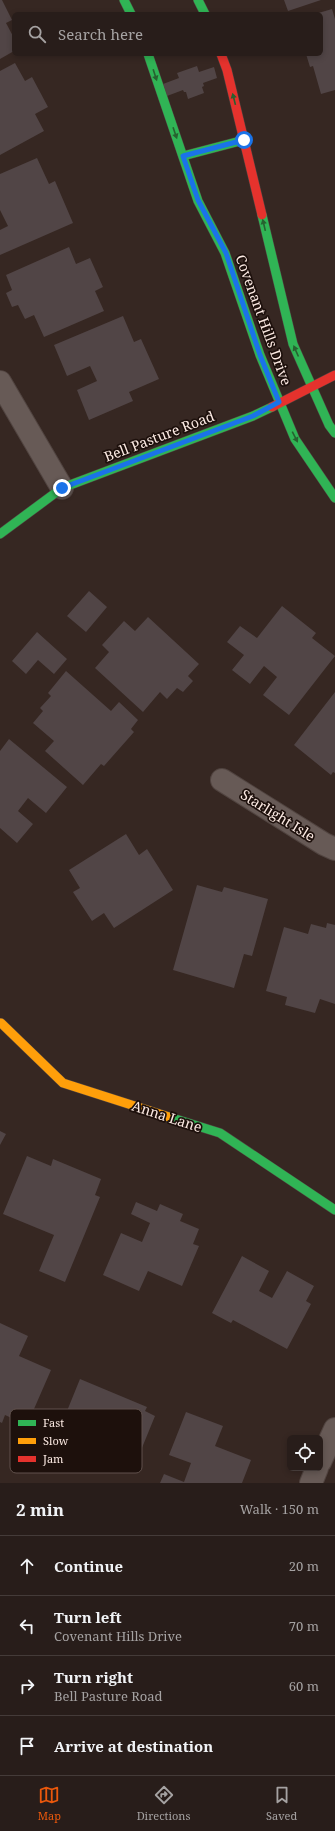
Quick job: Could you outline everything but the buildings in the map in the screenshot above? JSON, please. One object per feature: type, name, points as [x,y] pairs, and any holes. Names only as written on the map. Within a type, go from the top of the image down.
[{"type":"street","points":[[124,0],[130,12]]},
{"type":"street","points":[[198,0],[204,12]]},
{"type":"street","name":"Covenant Hills Drive","points":[[149,56],[198,200],[226,253],[260,355],[279,402],[295,439],[335,498]]},
{"type":"street","name":"Covenant Hills Drive","points":[[222,56],[227,70],[293,344],[329,425],[335,433]]},
{"type":"street","points":[[183,156],[244,140]]},
{"type":"street","name":"Bell Pasture Road","points":[[0,534],[62,488],[253,416],[335,375]]},
{"type":"street","points":[[0,382],[62,488]]},
{"type":"street","name":"Starlight Isle","points":[[222,780],[324,844],[335,849]]},
{"type":"street","name":"Anna Lane","points":[[1,1023],[63,1083],[220,1133],[335,1210]]},
{"type":"street","points":[[323,1455],[335,1429]]},
{"type":"street","points":[[311,1483],[316,1471]]},
{"type":"traffic: fast","points":[[124,0],[130,12]]},
{"type":"traffic: fast","points":[[198,0],[204,12]]},
{"type":"traffic: fast","points":[[149,56],[198,201],[225,253],[260,355],[295,439],[335,498]]},
{"type":"traffic: fast","points":[[183,156],[244,140]]},
{"type":"traffic: fast","points":[[262,215],[293,344],[329,425],[335,433]]},
{"type":"traffic: fast","points":[[0,534],[62,488],[253,416],[272,407]]},
{"type":"traffic: fast","points":[[169,1117],[220,1133],[335,1210]]},
{"type":"traffic: slow","points":[[1,1023],[63,1083],[169,1117]]},
{"type":"traffic: jam","points":[[222,56],[227,70],[262,215]]},
{"type":"traffic: jam","points":[[272,407],[335,375]]},
{"type":"route","points":[[62,488],[253,416],[279,402],[260,355],[226,253],[198,200],[183,156],[244,140]]}]
